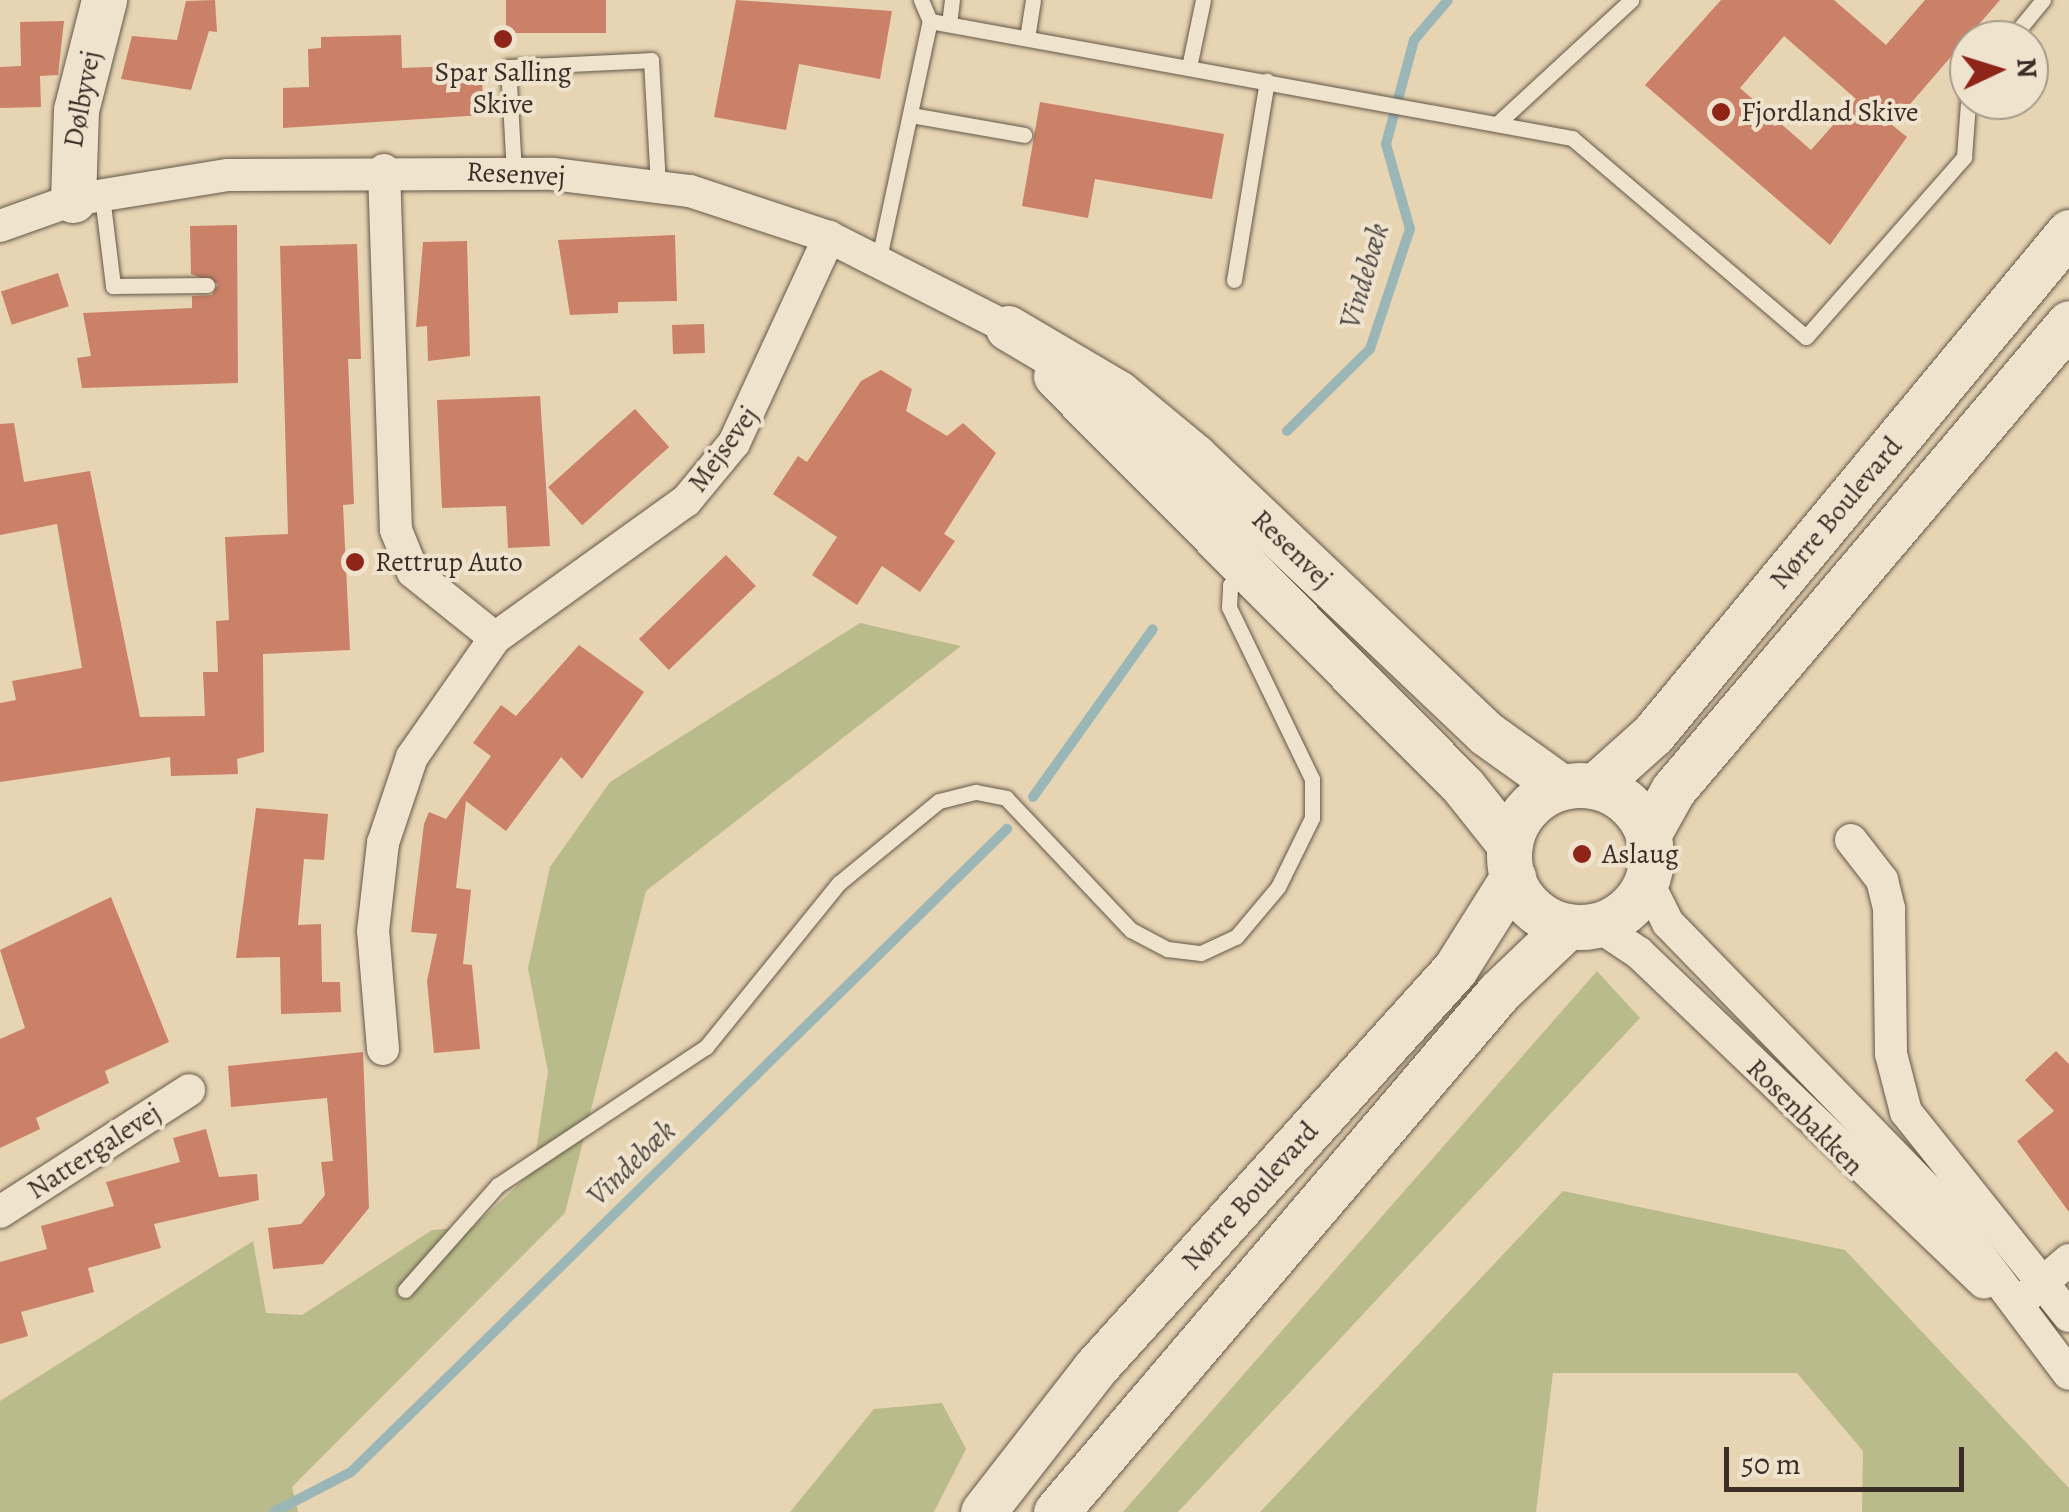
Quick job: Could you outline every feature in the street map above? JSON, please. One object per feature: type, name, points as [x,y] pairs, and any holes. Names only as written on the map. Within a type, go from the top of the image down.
[{"type":"street","name":"Dølbyvej","points":[[87,198],[76,110],[104,0]]},
{"type":"street","name":"Resenvej","points":[[0,226],[87,198],[228,176],[384,170],[514,173],[658,187],[829,237],[879,258],[1118,393],[1195,457],[1486,734],[1578,786]]},
{"type":"street","points":[[384,170],[396,530],[414,572],[495,638]]},
{"type":"street","name":"Nørre Boulevard","points":[[1578,786],[1653,734],[2069,232]]},
{"type":"street","name":"Mejsevej","points":[[383,1049],[373,930],[383,843],[412,757],[495,638],[686,500],[734,443],[829,237]]},
{"type":"street","name":"Nørre Boulevard","points":[[1648,834],[1673,790],[2069,323]]},
{"type":"street","name":"Resenvej","points":[[1008,328],[1246,566],[1511,861]]},
{"type":"street","points":[[1578,786],[1628,803],[1648,834],[1648,881],[1627,910],[1582,926],[1533,910],[1511,861],[1527,808],[1578,786]]},
{"type":"street","points":[[1851,840],[1882,880],[1889,909],[1894,1086],[2069,1316]]},
{"type":"street","name":"Nørre Boulevard","points":[[982,1512],[1095,1368],[1455,968],[1511,861]]},
{"type":"street","name":"Rosenbakken","points":[[1648,881],[1668,922],[1942,1205],[2069,1374]]},
{"type":"street","name":"Nørre Boulevard","points":[[1056,1512],[1499,992],[1582,926]]},
{"type":"street","name":"Rosenbakken","points":[[1582,926],[1639,953],[1932,1242],[2016,1307]]},
{"type":"street","name":"Nattergalevej","points":[[0,1212],[189,1090]]},
{"type":"street","points":[[2016,1307],[2069,1260]]},
{"type":"lane","points":[[879,258],[930,21],[920,0]]},
{"type":"lane","points":[[948,24],[952,0]]},
{"type":"lane","points":[[1027,38],[1033,0]]},
{"type":"lane","points":[[1189,67],[1203,0]]},
{"type":"lane","points":[[1498,122],[1631,0]]},
{"type":"lane","points":[[2026,20],[2043,0]]},
{"type":"lane","points":[[930,21],[1572,138],[1806,337],[1964,157],[1967,120]]},
{"type":"lane","points":[[514,173],[508,67],[651,60],[658,187]]},
{"type":"lane","points":[[1234,280],[1266,81]]},
{"type":"lane","points":[[911,115],[1024,135]]},
{"type":"lane","points":[[87,198],[113,286],[207,285]]},
{"type":"lane","points":[[404,1290],[498,1184],[706,1047],[839,883],[939,802],[976,792],[1006,798],[1131,930],[1167,949],[1201,954],[1236,937],[1278,888],[1312,818],[1312,778],[1229,607],[1230,585],[1246,566]]},
{"type":"green space","points":[[860,623],[961,646],[646,891],[565,1213],[292,1487],[298,1512],[0,1512],[0,1401],[253,1241],[266,1313],[302,1315],[432,1230],[473,1227],[533,1171],[548,1072],[528,968],[550,867],[610,782]]},
{"type":"green space","points":[[1597,971],[1640,1018],[1178,1512],[1123,1512]]},
{"type":"green space","points":[[1563,1191],[1845,1250],[2069,1488],[2069,1512],[1862,1512],[1863,1451],[1797,1373],[1553,1373],[1536,1512],[1260,1512]]},
{"type":"green space","points":[[942,1403],[966,1449],[934,1512],[790,1512],[874,1409]]},
{"type":"building","points":[[215,0],[217,32],[209,31],[191,90],[121,79],[132,36],[177,40],[186,1]]},
{"type":"building","points":[[506,0],[606,0],[606,33],[506,33]]},
{"type":"building","points":[[736,0],[892,11],[880,79],[799,64],[786,130],[714,117]]},
{"type":"building","name":"Fjordland Skive","points":[[1721,0],[1834,0],[1886,45],[1925,0],[2000,0],[1983,20],[1949,20],[1949,59],[1892,125],[1907,137],[1830,245],[1645,85]],"holes":[[[1784,36],[1856,99],[1811,150],[1740,88]]]},
{"type":"building","points":[[64,21],[58,75],[40,76],[41,107],[0,108],[0,67],[21,66],[20,22]]},
{"type":"building","points":[[401,35],[402,68],[482,65],[483,115],[283,128],[283,88],[309,87],[308,49],[321,48],[321,37]]},
{"type":"building","points":[[1040,102],[1224,134],[1212,199],[1095,179],[1088,218],[1022,206]]},
{"type":"building","points":[[237,225],[238,383],[82,388],[77,358],[91,356],[83,313],[192,308],[192,296],[212,295],[218,284],[191,274],[190,226]]},
{"type":"building","points":[[675,235],[677,301],[618,302],[618,313],[570,315],[558,240]]},
{"type":"building","points":[[467,241],[470,356],[428,361],[427,326],[416,327],[423,242]]},
{"type":"building","points":[[357,244],[361,359],[348,359],[354,504],[343,505],[350,650],[263,654],[264,752],[237,759],[238,774],[171,776],[170,757],[0,782],[0,703],[16,700],[12,681],[82,668],[57,524],[0,535],[0,424],[14,423],[24,482],[90,471],[140,717],[205,716],[203,672],[218,672],[216,621],[229,620],[225,537],[288,534],[280,246]]},
{"type":"building","points":[[58,273],[69,306],[12,325],[1,292]]},
{"type":"building","points":[[704,324],[705,353],[673,354],[672,325]]},
{"type":"building","points":[[881,370],[912,389],[906,411],[947,436],[963,423],[996,453],[944,534],[955,541],[920,592],[882,566],[857,605],[812,575],[837,537],[773,494],[798,456],[807,462],[861,381]]},
{"type":"building","points":[[540,396],[550,546],[508,548],[506,506],[442,508],[437,400]]},
{"type":"building","points":[[635,409],[669,447],[582,525],[548,487]]},
{"type":"building","points":[[726,555],[756,586],[669,670],[639,639]]},
{"type":"building","points":[[579,645],[644,692],[582,779],[561,757],[506,831],[466,801],[456,888],[471,890],[463,964],[472,965],[480,1049],[434,1053],[427,981],[437,934],[411,932],[424,824],[429,812],[446,819],[491,756],[473,743],[501,705],[516,716]]},
{"type":"building","points":[[256,808],[328,814],[324,860],[304,859],[298,925],[321,924],[322,982],[340,982],[341,1012],[281,1014],[280,957],[236,958]]},
{"type":"building","points":[[111,897],[169,1042],[105,1071],[109,1083],[36,1118],[40,1129],[0,1148],[0,1039],[25,1028],[0,950]]},
{"type":"building","points":[[2056,1051],[2069,1064],[2069,1212],[2017,1141],[2054,1111],[2025,1080]]},
{"type":"building","points":[[363,1052],[369,1208],[323,1264],[273,1269],[268,1228],[301,1224],[325,1195],[321,1162],[333,1161],[327,1098],[231,1107],[228,1066]]},
{"type":"building","points":[[206,1129],[219,1177],[257,1174],[259,1200],[154,1224],[161,1248],[88,1268],[94,1292],[21,1312],[28,1336],[0,1344],[0,1262],[47,1249],[41,1226],[114,1206],[106,1182],[180,1162],[173,1138]]},
{"type":"waterway","name":"Vindebæk","points":[[1287,431],[1370,349],[1410,229],[1386,144],[1414,40],[1448,0]]},
{"type":"waterway","name":"Vindebæk","points":[[1033,797],[1153,629]]},
{"type":"waterway","name":"Vindebæk","points":[[274,1512],[351,1472],[1007,829]]},
{"type":"place","name":"Spar Salling Skive","points":[[503,39]]},
{"type":"place","name":"Fjordland Skive","points":[[1721,112]]},
{"type":"place","name":"Rettrup Auto","points":[[355,562]]},
{"type":"place","name":"Aslaug","points":[[1582,854]]}]
